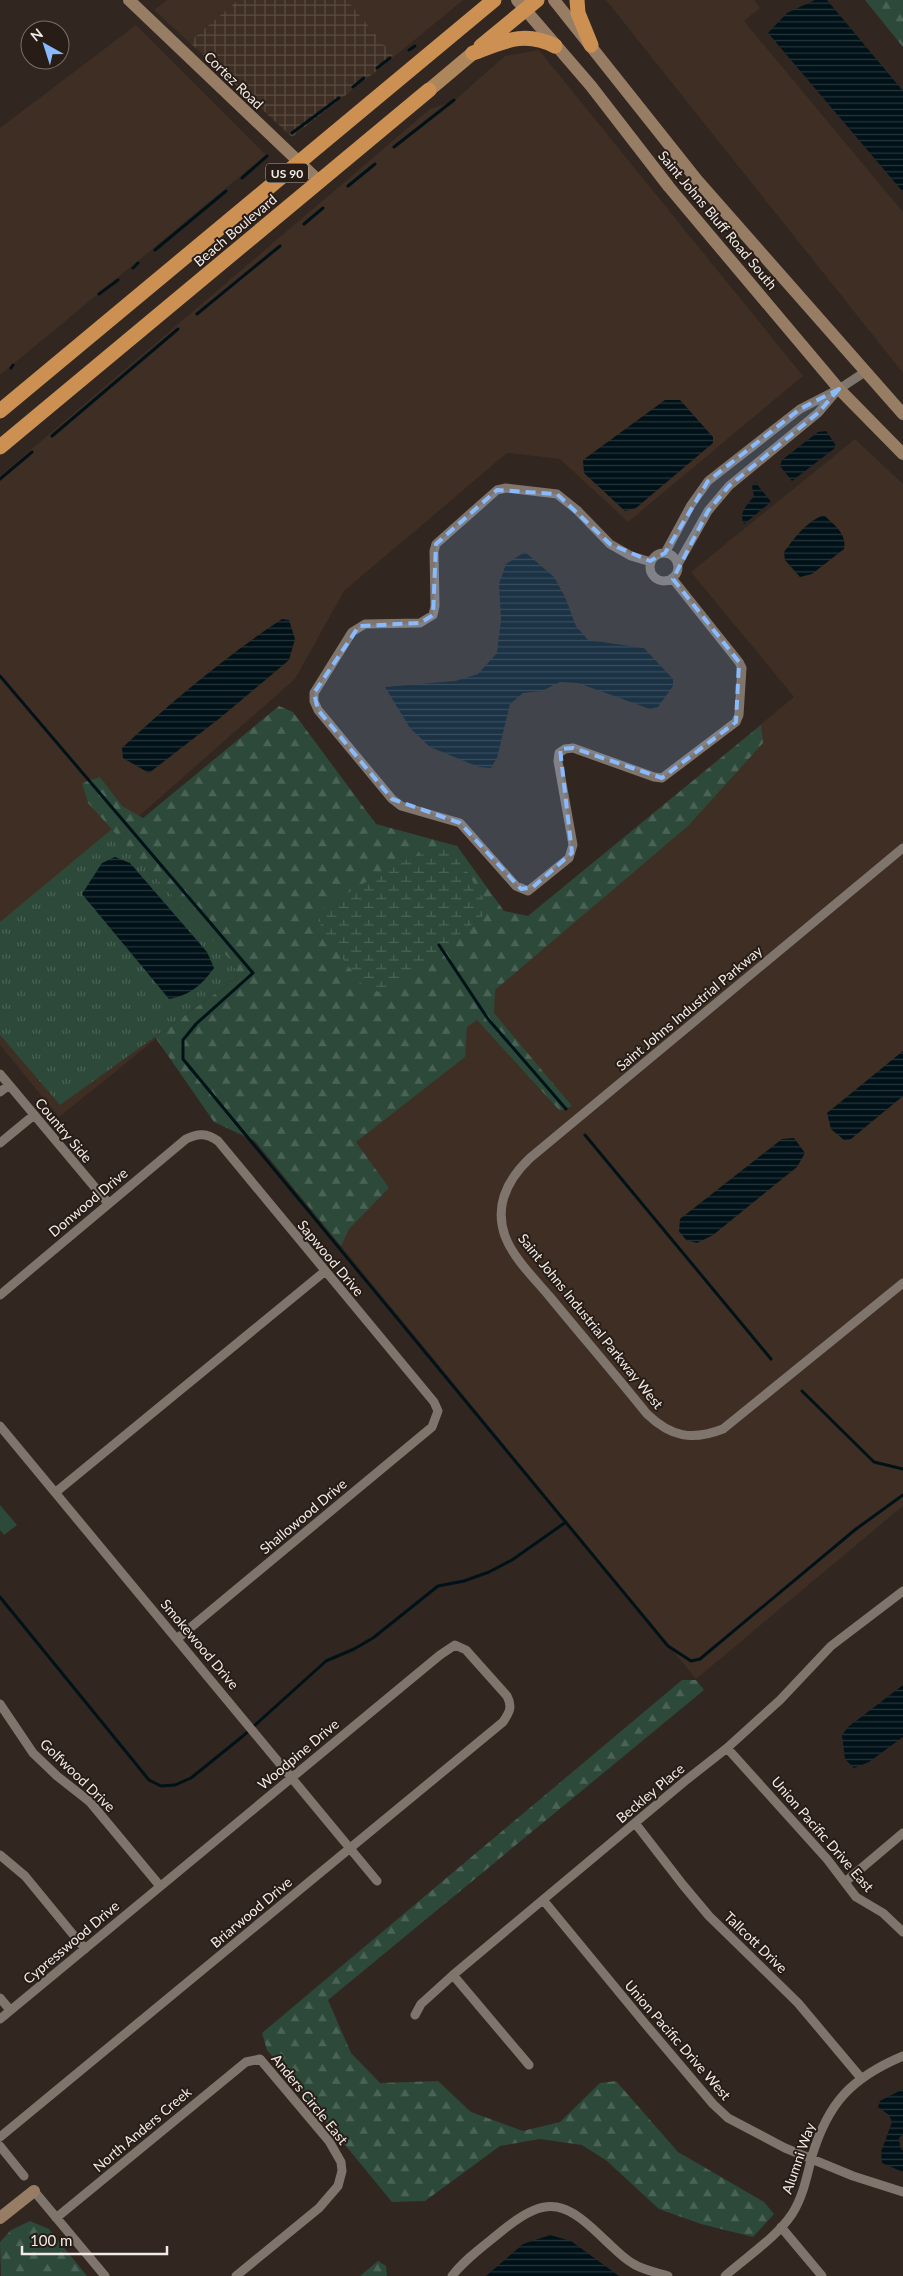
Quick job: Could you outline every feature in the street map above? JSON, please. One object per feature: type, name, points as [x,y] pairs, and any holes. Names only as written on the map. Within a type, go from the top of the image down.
[{"type":"highway","points":[[469,21],[480,0]]},
{"type":"highway","name":"US 90","points":[[6,406],[494,0]]},
{"type":"highway","name":"Beach Boulevard","points":[[473,53],[521,5],[537,0]]},
{"type":"highway","points":[[576,0],[578,13],[591,45]]},
{"type":"highway","points":[[473,53],[526,37],[536,38],[556,46]]},
{"type":"highway","name":"Beach Boulevard","points":[[0,447],[429,90]]},
{"type":"highway","points":[[6,406],[26,425]]},
{"type":"main road","name":"Cortez Road","points":[[128,0],[319,181]]},
{"type":"main road","name":"Saint Johns Bluff Road South","points":[[554,0],[698,180],[903,414]]},
{"type":"main road","name":"Saint Johns Bluff Road South","points":[[521,5],[590,86],[675,194],[839,389],[903,454]]},
{"type":"main road","name":"Beach Boulevard","points":[[429,90],[473,53]]},
{"type":"main road","points":[[0,2218],[34,2191]]},
{"type":"street","points":[[665,553],[691,505],[708,481],[800,409],[839,389],[865,372]]},
{"type":"street","points":[[678,564],[673,556],[665,553],[657,555],[651,562],[651,570],[655,578],[664,581],[672,578],[677,572],[678,564],[708,511],[730,486],[818,413],[839,389]]},
{"type":"street","points":[[651,562],[631,556],[610,544],[557,494],[506,488],[497,490],[436,544],[434,552],[435,606],[433,615],[420,623],[365,624],[359,626],[352,632],[314,693],[314,701],[318,710],[392,799],[401,806],[460,823],[516,886],[528,890],[569,858],[572,853],[573,845],[558,761],[559,753],[565,749],[573,748],[654,777],[662,778],[736,722],[739,715],[742,668],[672,578]]},
{"type":"street","name":"Saint Johns Industrial Parkway","points":[[502,1197],[512,1176],[530,1158],[903,848]]},
{"type":"street","name":"Country Side","points":[[0,1074],[108,1204]]},
{"type":"street","points":[[0,1092],[9,1085]]},
{"type":"street","points":[[0,1143],[34,1115]]},
{"type":"street","name":"Donwood Drive","points":[[0,1295],[186,1139],[196,1134]]},
{"type":"street","name":"Sapwood Drive","points":[[196,1134],[210,1135],[218,1141],[324,1272],[434,1402],[438,1411]]},
{"type":"street","name":"Saint Johns Industrial Parkway West","points":[[502,1197],[504,1235],[510,1246],[530,1273],[647,1414],[658,1425],[669,1431],[693,1436],[709,1434],[723,1429],[903,1283]]},
{"type":"street","points":[[56,1492],[324,1272]]},
{"type":"street","name":"Shallowood Drive","points":[[178,1638],[432,1427],[438,1411]]},
{"type":"street","name":"Smokewood Drive","points":[[0,1426],[178,1638],[291,1778],[377,1880]]},
{"type":"street","name":"Beckley Place","points":[[415,2015],[421,2004],[453,1975],[727,1748],[780,1700],[831,1646],[903,1591]]},
{"type":"street","name":"Briarwood Drive","points":[[0,2137],[503,1722],[510,1711],[510,1702],[472,1656],[466,1650],[455,1645]]},
{"type":"street","name":"Woodpine Drive","points":[[160,1886],[440,1655],[455,1645]]},
{"type":"street","name":"Golfwood Drive","points":[[0,1704],[33,1753],[57,1776],[90,1802],[160,1886]]},
{"type":"street","name":"Union Pacific Drive East","points":[[727,1748],[845,1882],[856,1897],[893,1921],[903,1932]]},
{"type":"street","name":"Tallcott Drive","points":[[635,1823],[709,1916],[798,2002],[861,2078]]},
{"type":"street","points":[[845,1882],[903,1832]]},
{"type":"street","points":[[0,1855],[25,1876],[85,1948]]},
{"type":"street","name":"Cypresswood Drive","points":[[0,2019],[160,1886]]},
{"type":"street","name":"Union Pacific Drive West","points":[[544,1901],[713,2104],[728,2118],[759,2136],[812,2159],[853,2176],[903,2192]]},
{"type":"street","points":[[453,1975],[529,2065]]},
{"type":"street","points":[[0,1998],[10,2010]]},
{"type":"street","name":"Alumni Way","points":[[725,2276],[781,2227],[792,2214],[800,2197],[820,2133],[833,2108],[842,2096],[861,2078],[878,2067],[903,2056]]},
{"type":"street","name":"Anders Circle East","points":[[236,2276],[319,2208],[338,2186],[342,2171],[341,2162],[329,2141],[260,2059],[246,2062]]},
{"type":"street","name":"North Anders Creek","points":[[56,2218],[246,2062]]},
{"type":"street","points":[[0,2146],[24,2176]]},
{"type":"street","points":[[34,2191],[105,2276]]},
{"type":"street","points":[[452,2276],[471,2256],[517,2219],[533,2209],[549,2206],[562,2208],[583,2220],[633,2264],[668,2276]]},
{"type":"street","points":[[781,2227],[822,2276]]},
{"type":"highlighted area","points":[[839,389],[818,413],[729,486],[708,511],[673,579],[739,662],[736,722],[662,778],[573,748],[560,749],[572,853],[533,887],[521,889],[460,823],[392,799],[318,710],[314,693],[359,626],[420,623],[433,615],[436,544],[497,490],[557,494],[610,544],[650,561],[665,553],[708,481],[800,409]]},
{"type":"shaded area","points":[[167,0],[238,0],[189,42],[154,10]]},
{"type":"shaded area","points":[[238,0],[347,0],[394,57],[292,137],[189,42]]},
{"type":"shaded area","points":[[347,0],[463,0],[394,57]]},
{"type":"shaded area","points":[[606,0],[754,0],[760,8],[744,21],[903,212],[903,373]]},
{"type":"shaded area","points":[[815,0],[827,0],[903,91],[903,192],[768,33],[787,13]]},
{"type":"shaded area","points":[[136,25],[266,155],[0,375],[0,128]]},
{"type":"shaded area","points":[[539,50],[803,376],[628,522],[560,459],[507,453],[344,591],[295,679],[131,823],[249,964],[59,1117],[0,1045],[0,476],[430,109],[454,101],[505,56]]},
{"type":"shaded area","points":[[665,400],[680,400],[713,437],[713,443],[636,508],[625,511],[584,473],[583,460]]},
{"type":"shaded area","points":[[826,431],[835,444],[835,448],[792,481],[780,466],[782,460],[818,432]]},
{"type":"shaded area","points":[[855,439],[903,484],[903,1506],[696,1679],[255,1141],[794,697],[691,572]]},
{"type":"shaded area","points":[[756,483],[771,502],[744,524],[742,516],[746,506],[754,496],[752,486]]},
{"type":"shaded area","points":[[824,515],[842,534],[844,549],[812,574],[800,577],[785,560],[784,552],[812,521]]},
{"type":"shaded area","points":[[525,552],[554,577],[565,597],[576,626],[588,640],[644,648],[673,679],[673,686],[658,707],[650,709],[578,683],[560,682],[542,691],[523,693],[510,704],[497,758],[491,768],[479,767],[430,747],[410,728],[385,687],[455,681],[478,674],[497,653],[501,619],[499,584],[506,564]]},
{"type":"shaded area","points":[[282,619],[289,620],[295,639],[289,660],[220,718],[149,773],[123,758],[122,748],[160,713],[199,680]]},
{"type":"shaded area","points":[[115,857],[130,863],[207,952],[214,968],[200,985],[189,992],[169,999],[82,894],[102,863]]},
{"type":"shaded area","points":[[903,1051],[903,1096],[851,1139],[844,1140],[831,1129],[827,1113]]},
{"type":"shaded area","points":[[794,1138],[805,1153],[797,1167],[713,1235],[697,1243],[686,1240],[679,1231],[680,1219],[782,1139]]},
{"type":"shaded area","points":[[903,1685],[903,1737],[869,1762],[854,1768],[845,1759],[842,1735],[848,1727]]},
{"type":"shaded area","points":[[903,2089],[903,2134],[899,2138],[900,2147],[903,2151],[903,2172],[882,2163],[881,2152],[892,2122],[889,2115],[878,2107],[880,2101]]},
{"type":"shaded area","points":[[550,2235],[571,2241],[619,2276],[486,2276],[523,2244]]},
{"type":"green space","points":[[865,0],[903,0],[903,47]]},
{"type":"green space","points":[[279,706],[293,712],[376,824],[457,846],[504,911],[528,916],[761,725],[763,743],[688,826],[495,990],[494,1013],[572,1106],[560,1111],[477,1020],[467,1027],[465,1057],[356,1142],[389,1188],[349,1229],[341,1246],[255,1141],[214,1122],[155,1037],[237,978],[234,964],[88,803],[82,783],[100,777],[122,806],[143,818]]},
{"type":"green space","points":[[112,829],[234,964],[237,978],[60,1105],[0,1035],[0,922]]},
{"type":"green space","points":[[447,847],[468,873],[490,910],[384,994],[363,986],[321,929],[319,910],[401,861]]},
{"type":"green space","points":[[0,1505],[17,1525],[4,1535],[0,1530]]},
{"type":"green space","points":[[682,1680],[696,1680],[704,1690],[328,2000],[351,2053],[380,2083],[438,2081],[471,2112],[523,2131],[560,2122],[600,2083],[616,2081],[678,2152],[764,2202],[774,2214],[753,2237],[701,2224],[659,2209],[607,2161],[582,2145],[540,2139],[500,2146],[425,2201],[392,2202],[267,2050],[262,2033]]},
{"type":"green space","points":[[30,2221],[49,2229],[87,2276],[1,2276],[0,2242],[11,2230]]},
{"type":"green space","points":[[378,2261],[386,2266],[387,2276],[360,2276]]},
{"type":"waterway","points":[[409,50],[415,46]]},
{"type":"waterway","points":[[377,68],[390,58]]},
{"type":"waterway","points":[[353,87],[364,78]]},
{"type":"waterway","points":[[292,133],[339,98]]},
{"type":"waterway","points":[[394,147],[454,100]]},
{"type":"waterway","points":[[242,178],[267,156]]},
{"type":"waterway","points":[[348,186],[375,164]]},
{"type":"waterway","points":[[155,250],[226,191]]},
{"type":"waterway","points":[[304,224],[323,208]]},
{"type":"waterway","points":[[197,314],[280,246]]},
{"type":"waterway","points":[[133,268],[138,263]]},
{"type":"waterway","points":[[99,294],[118,280]]},
{"type":"waterway","points":[[52,436],[178,329]]},
{"type":"waterway","points":[[0,479],[32,452]]},
{"type":"waterway","points":[[0,676],[253,973],[196,1024],[183,1040],[183,1059],[668,1646],[691,1661],[700,1659],[856,1529],[903,1495]]},
{"type":"waterway","points":[[439,945],[488,1019],[566,1109]]},
{"type":"waterway","points":[[585,1135],[771,1359]]},
{"type":"waterway","points":[[802,1391],[874,1462],[903,1469]]},
{"type":"waterway","points":[[0,1597],[149,1780],[161,1786],[175,1785],[191,1778],[243,1736],[326,1661],[354,1649],[373,1638],[438,1586],[464,1581],[489,1572],[512,1560],[566,1522]]}]
